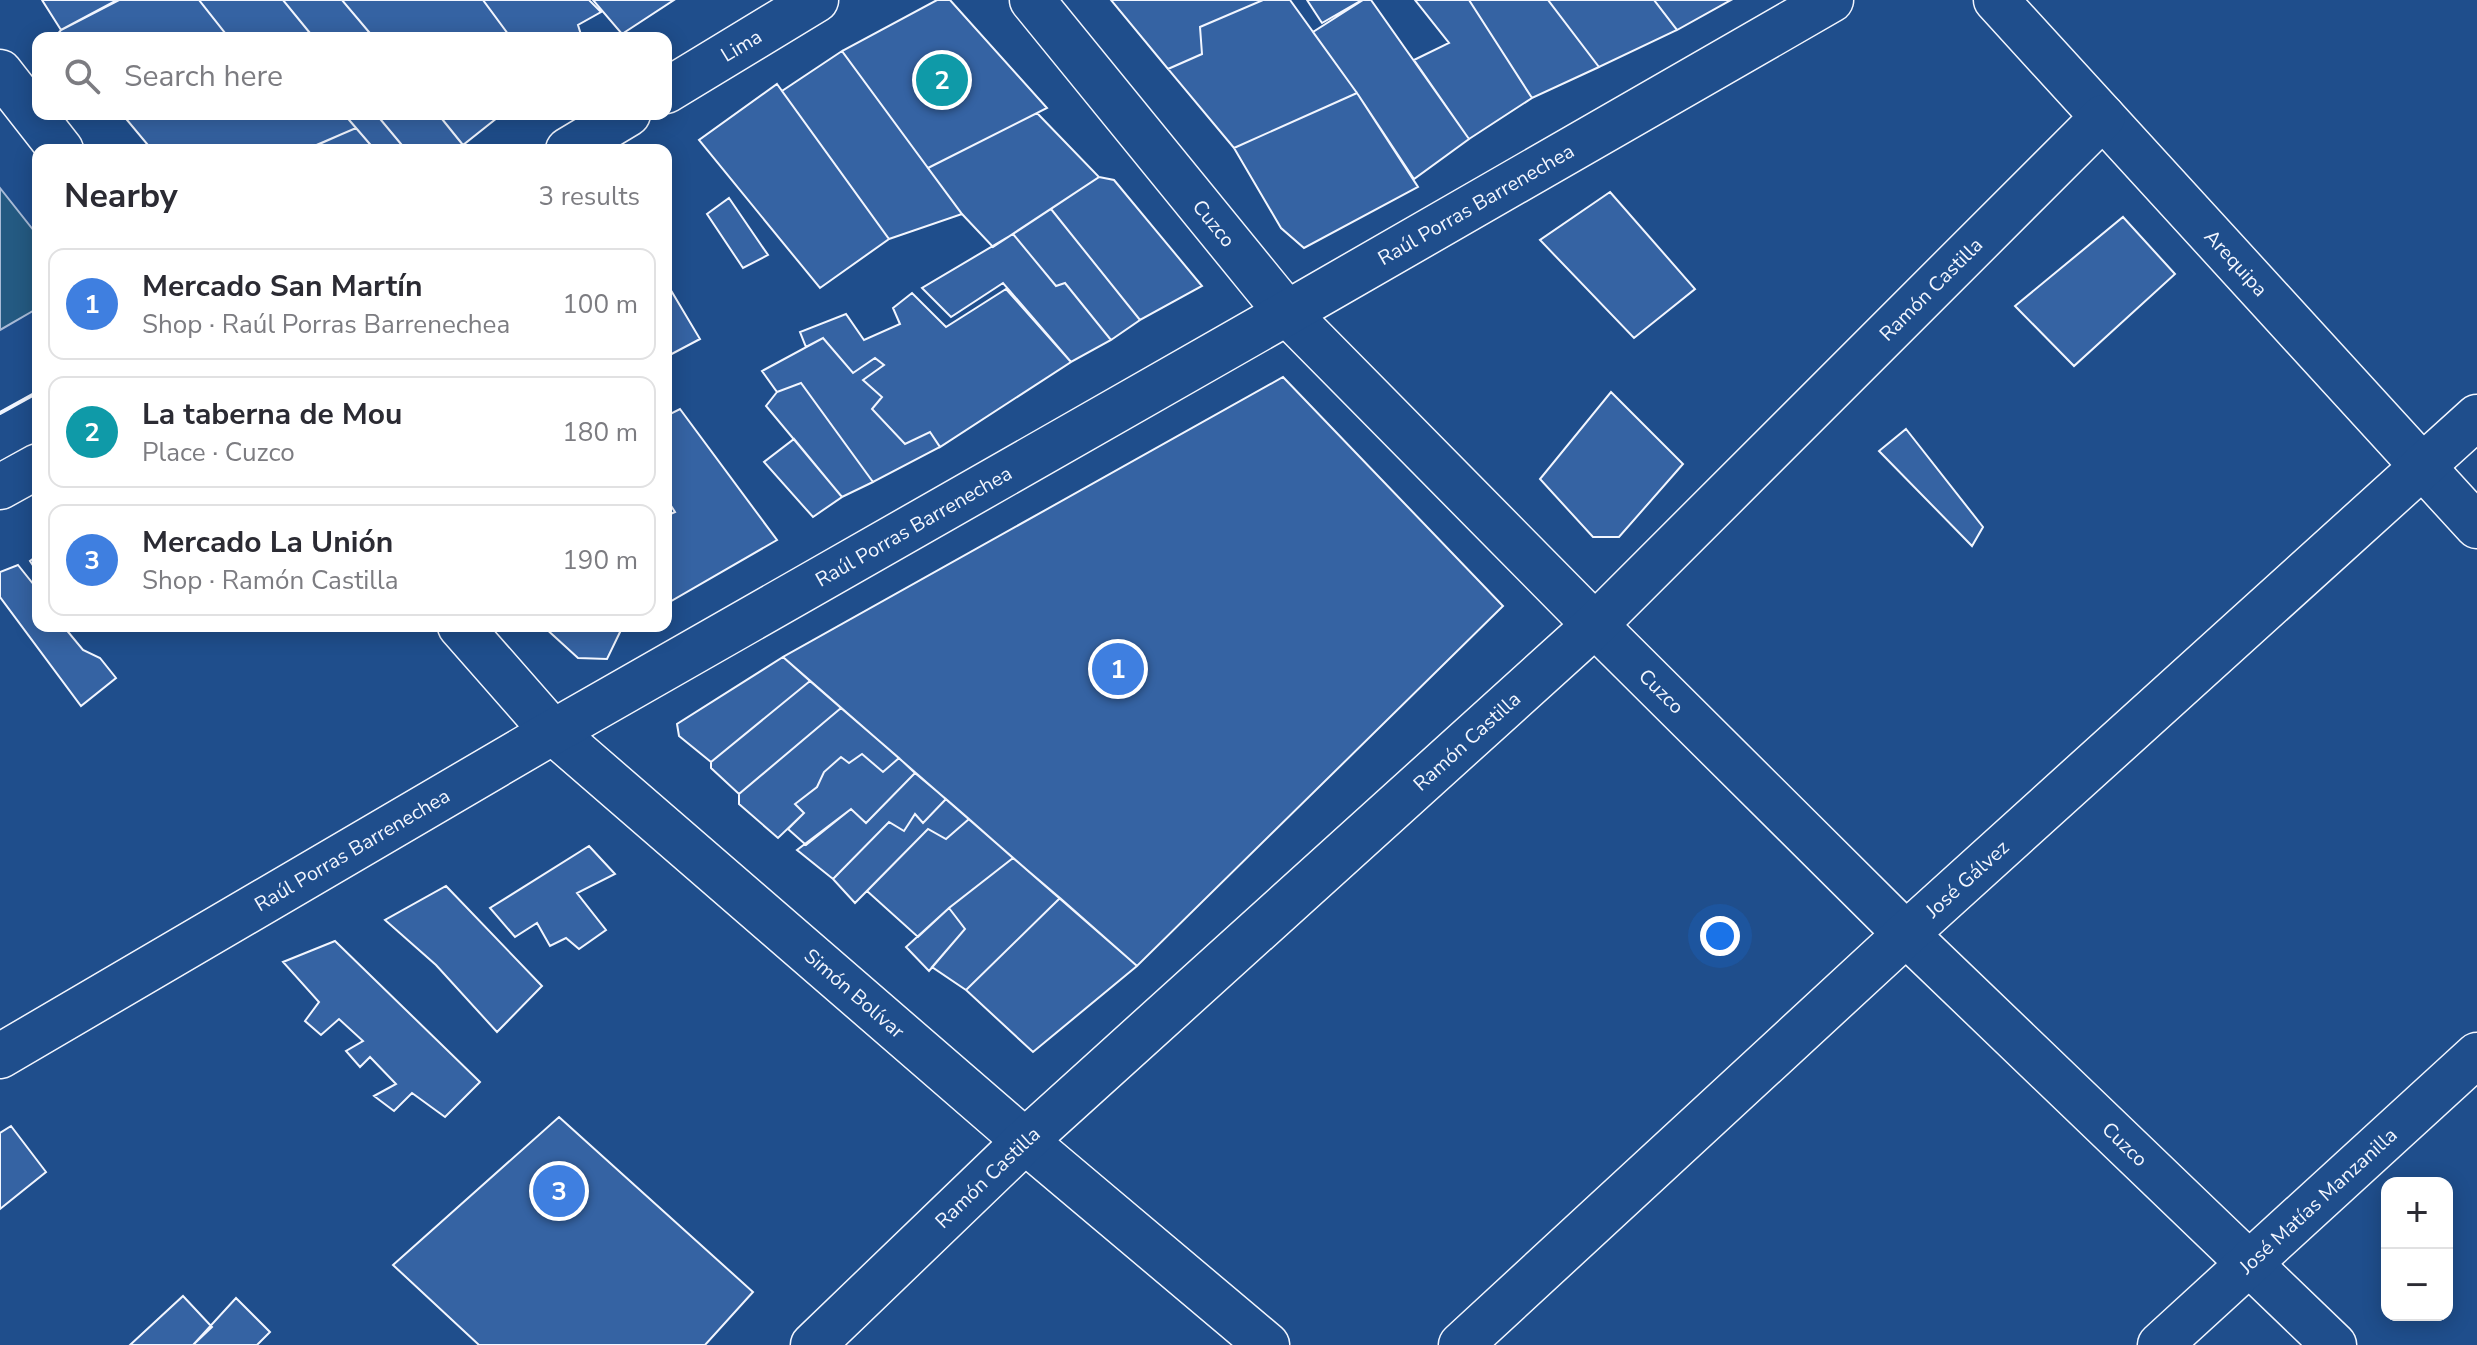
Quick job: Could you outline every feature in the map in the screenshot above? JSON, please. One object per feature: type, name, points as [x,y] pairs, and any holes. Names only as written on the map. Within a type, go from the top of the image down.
[{"type":"street","name":"Lima","points":[[672,87],[816,0]]},
{"type":"street","name":"Cuzco","points":[[1032,0],[1287,313],[1906,934],[2334,1345]]},
{"type":"street","name":"Raúl Porras Barrenechea","points":[[0,1056],[553,732],[1831,0]]},
{"type":"street","name":"Arequipa","points":[[1996,0],[2477,526]]},
{"type":"street","points":[[0,72],[32,113]]},
{"type":"street","name":"Ramón Castilla","points":[[813,1345],[1025,1141],[1595,625],[2103,117]]},
{"type":"street","points":[[38,120],[56,144]]},
{"type":"street","points":[[578,144],[618,120]]},
{"type":"street","name":"José Gálvez","points":[[1461,1345],[1906,934],[2477,417]]},
{"type":"street","points":[[0,487],[32,469]]},
{"type":"street","name":"Simón Bolívar","points":[[465,632],[553,732],[1025,1141],[1267,1345]]},
{"type":"street","name":"José Matías Manzanilla","points":[[2160,1345],[2477,1055]]},
{"type":"shaded area","points":[[0,188],[32,228],[32,311],[0,330]]},
{"type":"building","points":[[42,0],[117,0],[61,30]]},
{"type":"building","points":[[119,0],[199,0],[224,32],[59,32]]},
{"type":"building","points":[[199,0],[283,0],[309,32],[224,32]]},
{"type":"building","points":[[283,0],[342,0],[369,32],[309,32]]},
{"type":"building","points":[[342,0],[483,0],[507,32],[369,32]]},
{"type":"building","points":[[483,0],[589,0],[601,12],[578,25],[580,32],[507,32]]},
{"type":"building","points":[[593,0],[674,0],[625,32],[620,32]]},
{"type":"building","points":[[937,0],[950,0],[1047,108],[928,168],[842,51]]},
{"type":"building","points":[[1111,0],[1263,0],[1200,27],[1202,54],[1168,69]]},
{"type":"building","points":[[1263,0],[1290,0],[1357,93],[1234,148],[1168,69],[1202,54],[1200,27]]},
{"type":"building","points":[[1307,0],[1362,0],[1322,23]]},
{"type":"building","points":[[1363,0],[1371,0],[1469,139],[1414,179],[1313,32]]},
{"type":"building","points":[[1415,0],[1469,0],[1532,98],[1469,139],[1414,60],[1449,43]]},
{"type":"building","points":[[1469,0],[1548,0],[1599,67],[1532,98]]},
{"type":"building","points":[[1548,0],[1654,0],[1677,30],[1599,67]]},
{"type":"building","points":[[1654,0],[1731,0],[1677,30]]},
{"type":"building","points":[[842,51],[962,214],[889,239],[782,91]]},
{"type":"building","points":[[777,84],[889,239],[820,288],[699,140]]},
{"type":"building","points":[[1357,93],[1418,187],[1304,248],[1281,228],[1234,148]]},
{"type":"building","points":[[1037,113],[1099,177],[993,247],[962,214],[928,168]]},
{"type":"building","points":[[127,120],[349,120],[356,128],[320,144],[147,144]]},
{"type":"building","points":[[349,120],[381,120],[401,144],[370,144]]},
{"type":"building","points":[[381,120],[443,120],[462,144],[401,144]]},
{"type":"building","points":[[443,120],[494,120],[464,144]]},
{"type":"building","points":[[356,128],[370,144],[319,144]]},
{"type":"building","points":[[1099,177],[1114,180],[1202,286],[1140,320],[1051,209]]},
{"type":"building","points":[[1610,192],[1695,289],[1634,338],[1540,240]]},
{"type":"building","points":[[729,198],[768,255],[743,268],[707,214]]},
{"type":"building","points":[[1051,209],[1140,320],[1111,340],[1065,283],[1056,286],[1013,234]]},
{"type":"building","points":[[2123,217],[2175,274],[2074,366],[2015,306]]},
{"type":"building","points":[[1013,234],[1056,286],[1065,283],[1111,340],[1071,362],[1003,283],[951,317],[922,288]]},
{"type":"building","points":[[1006,289],[1071,362],[940,447],[930,432],[905,444],[872,409],[882,397],[863,380],[884,365],[875,358],[853,373],[823,338],[806,347],[800,332],[846,314],[864,340],[900,324],[893,308],[912,293],[946,327]]},
{"type":"building","points":[[672,292],[700,339],[672,354]]},
{"type":"building","points":[[823,338],[853,373],[875,358],[884,365],[863,380],[882,397],[872,409],[905,444],[930,432],[940,447],[873,482],[801,383],[777,392],[762,371]]},
{"type":"building","points":[[1283,377],[1503,606],[1137,966],[783,657]]},
{"type":"building","points":[[801,383],[873,482],[842,497],[766,406],[777,392]]},
{"type":"building","points":[[1611,392],[1683,464],[1619,537],[1593,537],[1540,479]]},
{"type":"building","points":[[680,409],[777,540],[672,601],[672,513],[675,512],[672,507],[672,413]]},
{"type":"building","points":[[1906,429],[1983,527],[1972,546],[1879,451]]},
{"type":"building","points":[[794,439],[842,497],[813,517],[764,462]]},
{"type":"building","points":[[18,565],[32,582],[32,632],[68,632],[83,650],[100,658],[116,678],[81,706],[0,597],[0,572]]},
{"type":"building","points":[[550,632],[620,632],[607,659],[578,658]]},
{"type":"building","points":[[783,657],[810,681],[711,762],[679,736],[677,724]]},
{"type":"building","points":[[810,681],[841,708],[739,794],[711,768],[711,762]]},
{"type":"building","points":[[841,708],[899,758],[883,772],[862,754],[849,763],[841,757],[824,772],[817,787],[795,804],[804,813],[778,838],[739,804],[739,794]]},
{"type":"building","points":[[862,754],[883,772],[899,758],[915,773],[866,823],[851,809],[806,845],[788,829],[804,813],[795,804],[817,787],[824,772],[841,757],[849,763]]},
{"type":"building","points":[[915,773],[946,799],[923,823],[915,814],[904,831],[889,822],[833,879],[797,850],[851,809],[866,823]]},
{"type":"building","points":[[946,799],[969,819],[946,839],[928,829],[855,903],[833,879],[889,822],[904,831],[915,814],[923,823]]},
{"type":"building","points":[[969,819],[1013,858],[949,908],[918,937],[867,891],[928,829],[946,839]]},
{"type":"building","points":[[589,846],[615,874],[577,893],[606,930],[579,949],[566,938],[550,946],[537,923],[515,937],[490,908]]},
{"type":"building","points":[[1013,858],[1060,898],[966,990],[932,967],[965,929],[949,908]]},
{"type":"building","points":[[446,886],[542,986],[497,1032],[436,965],[385,920]]},
{"type":"building","points":[[1060,898],[1137,966],[1033,1052],[966,990]]},
{"type":"building","points":[[949,908],[965,929],[929,971],[906,947]]},
{"type":"building","points":[[335,941],[480,1082],[445,1117],[412,1093],[394,1111],[374,1096],[396,1084],[370,1057],[360,1067],[346,1051],[363,1041],[339,1019],[321,1035],[305,1021],[319,1002],[283,962]]},
{"type":"building","points":[[559,1117],[753,1292],[705,1345],[479,1345],[393,1265]]},
{"type":"building","points":[[11,1126],[46,1172],[0,1209],[0,1133]]},
{"type":"building","points":[[183,1296],[212,1327],[193,1345],[130,1345]]},
{"type":"building","points":[[236,1298],[270,1332],[257,1345],[193,1345]]},
{"type":"wall","points":[[0,413],[32,395]]},
{"type":"place","name":"La taberna de Mou","points":[[942,80]]},
{"type":"place","name":"Mercado San Martín","points":[[1118,669]]},
{"type":"place","name":"Mercado La Unión","points":[[559,1191]]}]
